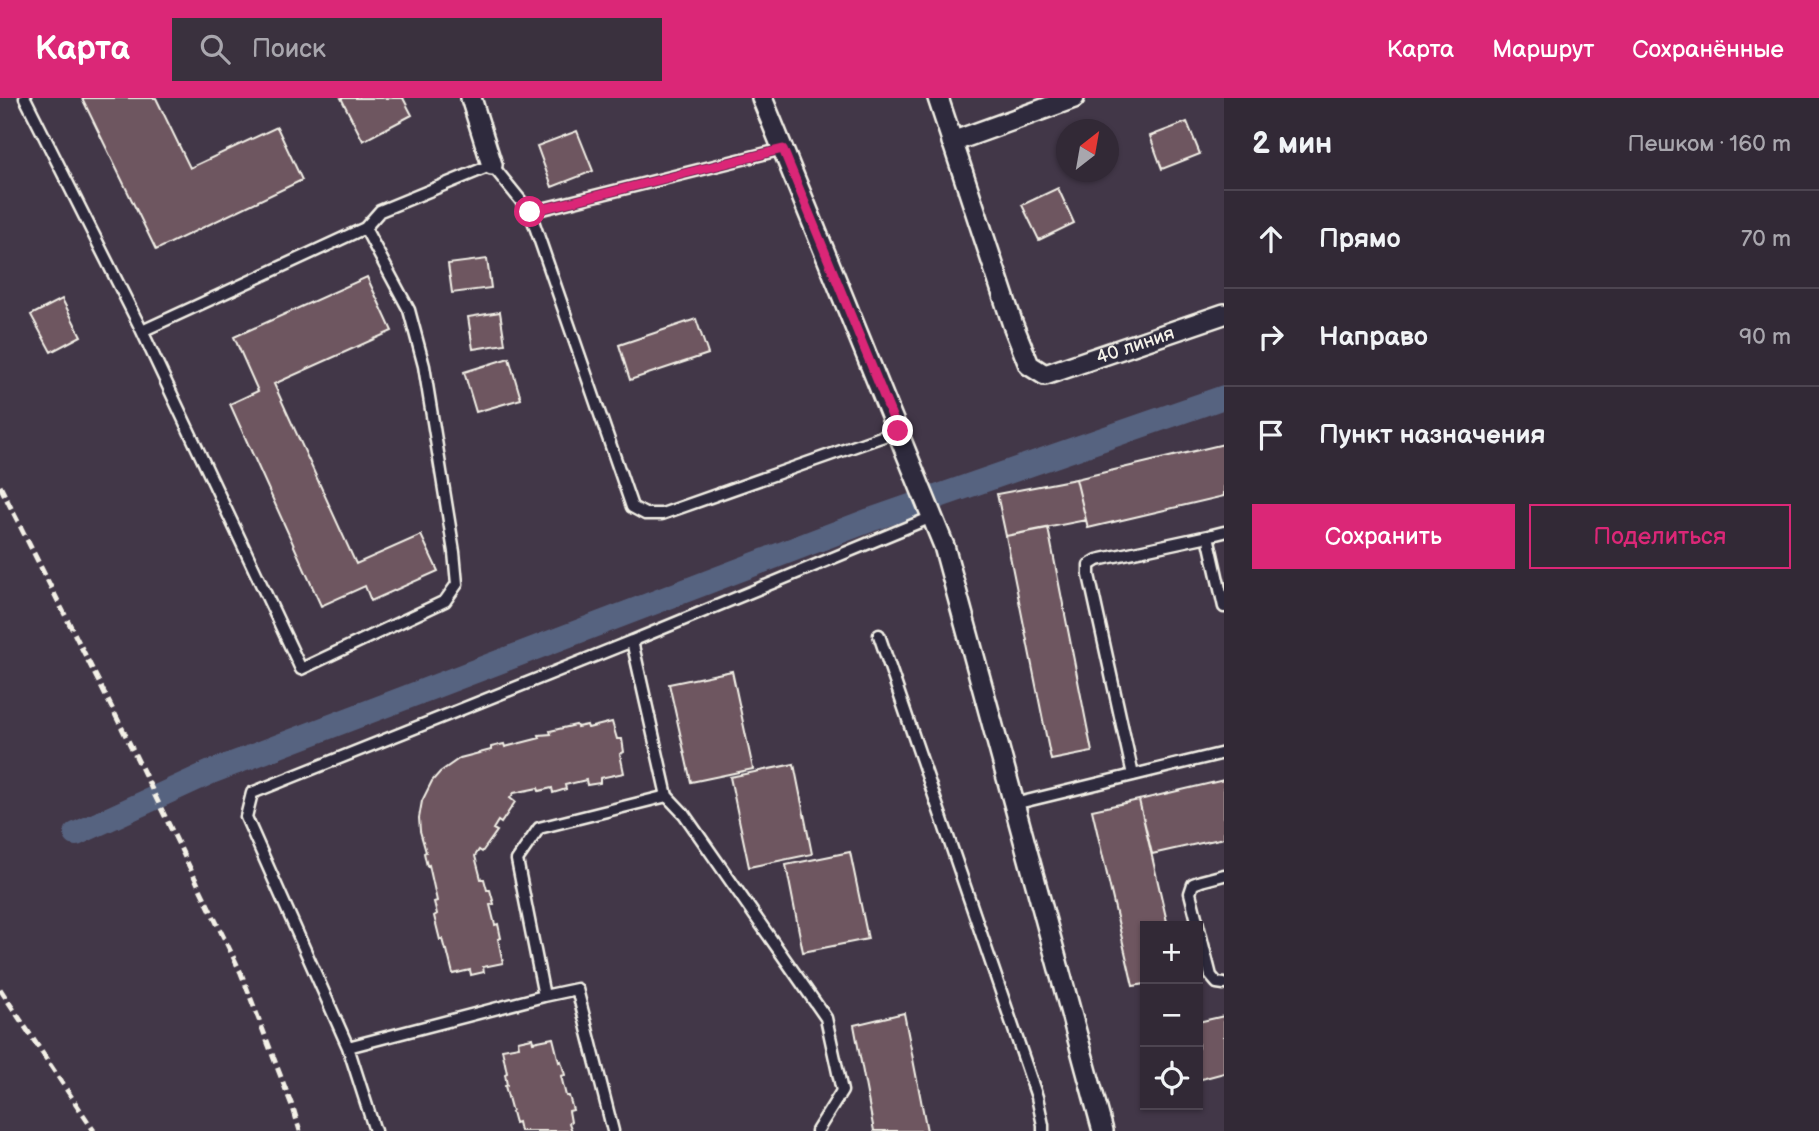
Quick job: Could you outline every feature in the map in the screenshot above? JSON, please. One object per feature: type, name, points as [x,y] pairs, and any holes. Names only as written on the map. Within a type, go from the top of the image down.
[{"type":"street","points":[[471,98],[492,165]]},
{"type":"street","points":[[762,98],[944,546],[1103,1131]]},
{"type":"street","points":[[938,98],[952,142],[1074,98]]},
{"type":"street","name":"40 линия","points":[[952,142],[1029,365],[1045,375],[1224,314]]},
{"type":"lane","points":[[25,98],[142,331],[301,669],[445,601],[457,584],[424,366],[409,310],[365,228]]},
{"type":"lane","points":[[530,212],[783,149]]},
{"type":"lane","points":[[142,331],[365,228],[380,211],[492,165],[530,212],[632,507],[645,514],[662,514],[898,431]]},
{"type":"lane","points":[[375,1131],[348,1046],[246,817],[251,793],[632,641],[932,517]]},
{"type":"lane","points":[[1133,775],[1089,565],[1097,560],[1224,532]]},
{"type":"lane","points":[[1208,536],[1224,607]]},
{"type":"lane","points":[[879,635],[1037,1097],[1043,1131]]},
{"type":"lane","points":[[632,641],[667,796],[684,814],[826,1018],[842,1091],[817,1131]]},
{"type":"lane","points":[[1014,804],[1224,753]]},
{"type":"lane","points":[[544,996],[517,860],[539,828],[667,796]]},
{"type":"lane","points":[[1224,875],[1193,884],[1191,893],[1211,976],[1217,983],[1224,984]]},
{"type":"lane","points":[[348,1046],[577,989],[614,1131]]},
{"type":"building","points":[[82,98],[156,98],[190,168],[277,127],[302,180],[156,250]]},
{"type":"building","points":[[341,98],[403,98],[412,115],[363,141]]},
{"type":"building","points":[[1187,122],[1200,154],[1162,169],[1150,136]]},
{"type":"building","points":[[577,131],[593,171],[552,187],[537,146]]},
{"type":"building","points":[[1058,188],[1074,223],[1039,240],[1022,205]]},
{"type":"building","points":[[487,259],[491,288],[452,293],[448,264]]},
{"type":"building","points":[[367,277],[392,331],[274,384],[356,564],[421,535],[438,571],[371,601],[365,586],[321,606],[230,404],[258,391],[234,337]]},
{"type":"building","points":[[62,299],[81,336],[51,352],[31,315]]},
{"type":"building","points":[[500,312],[505,344],[473,349],[468,317]]},
{"type":"building","points":[[696,319],[708,354],[630,380],[619,345]]},
{"type":"building","points":[[509,358],[521,399],[476,412],[464,372]]},
{"type":"building","points":[[1224,444],[1224,496],[1088,528],[1076,479]]},
{"type":"building","points":[[1076,479],[1086,520],[1006,536],[997,494]]},
{"type":"building","points":[[1048,528],[1092,752],[1051,760],[1006,536]]},
{"type":"building","points":[[732,671],[753,769],[691,782],[669,684]]},
{"type":"building","points":[[612,722],[617,739],[622,739],[624,752],[620,754],[624,773],[600,778],[600,783],[587,785],[586,780],[565,785],[566,789],[553,793],[552,788],[539,791],[538,788],[514,793],[510,798],[515,802],[501,823],[498,821],[493,829],[497,831],[482,852],[479,850],[475,856],[481,879],[484,879],[487,890],[490,890],[494,904],[490,905],[495,925],[498,924],[503,963],[483,967],[484,972],[471,975],[470,970],[453,974],[434,916],[437,914],[434,902],[437,901],[420,831],[422,801],[432,781],[460,758],[491,750],[491,747],[504,744],[505,747],[540,738],[539,735],[551,734],[550,731],[576,725],[587,725],[588,728]]},
{"type":"building","points":[[794,764],[812,854],[749,867],[730,777]]},
{"type":"building","points":[[1224,780],[1224,838],[1152,854],[1139,800]]},
{"type":"building","points":[[1139,800],[1167,921],[1140,921],[1140,985],[1133,986],[1092,810]]},
{"type":"building","points":[[850,852],[868,939],[803,952],[786,865]]},
{"type":"building","points":[[904,1013],[927,1131],[874,1131],[854,1025]]},
{"type":"building","points":[[1224,1016],[1224,1073],[1203,1079],[1203,1047],[1203,1021]]},
{"type":"building","points":[[532,1038],[533,1042],[553,1038],[565,1075],[561,1076],[566,1096],[569,1096],[573,1110],[569,1111],[572,1131],[520,1131],[518,1122],[515,1123],[505,1086],[507,1073],[502,1049],[519,1046],[518,1041]]},
{"type":"waterway","points":[[76,834],[211,772],[870,520],[1224,397]]},
{"type":"railway","points":[[0,486],[241,973],[300,1131]]},
{"type":"railway","points":[[0,989],[94,1131]]},
{"type":"route","points":[[530,212],[783,149],[898,431]]}]
